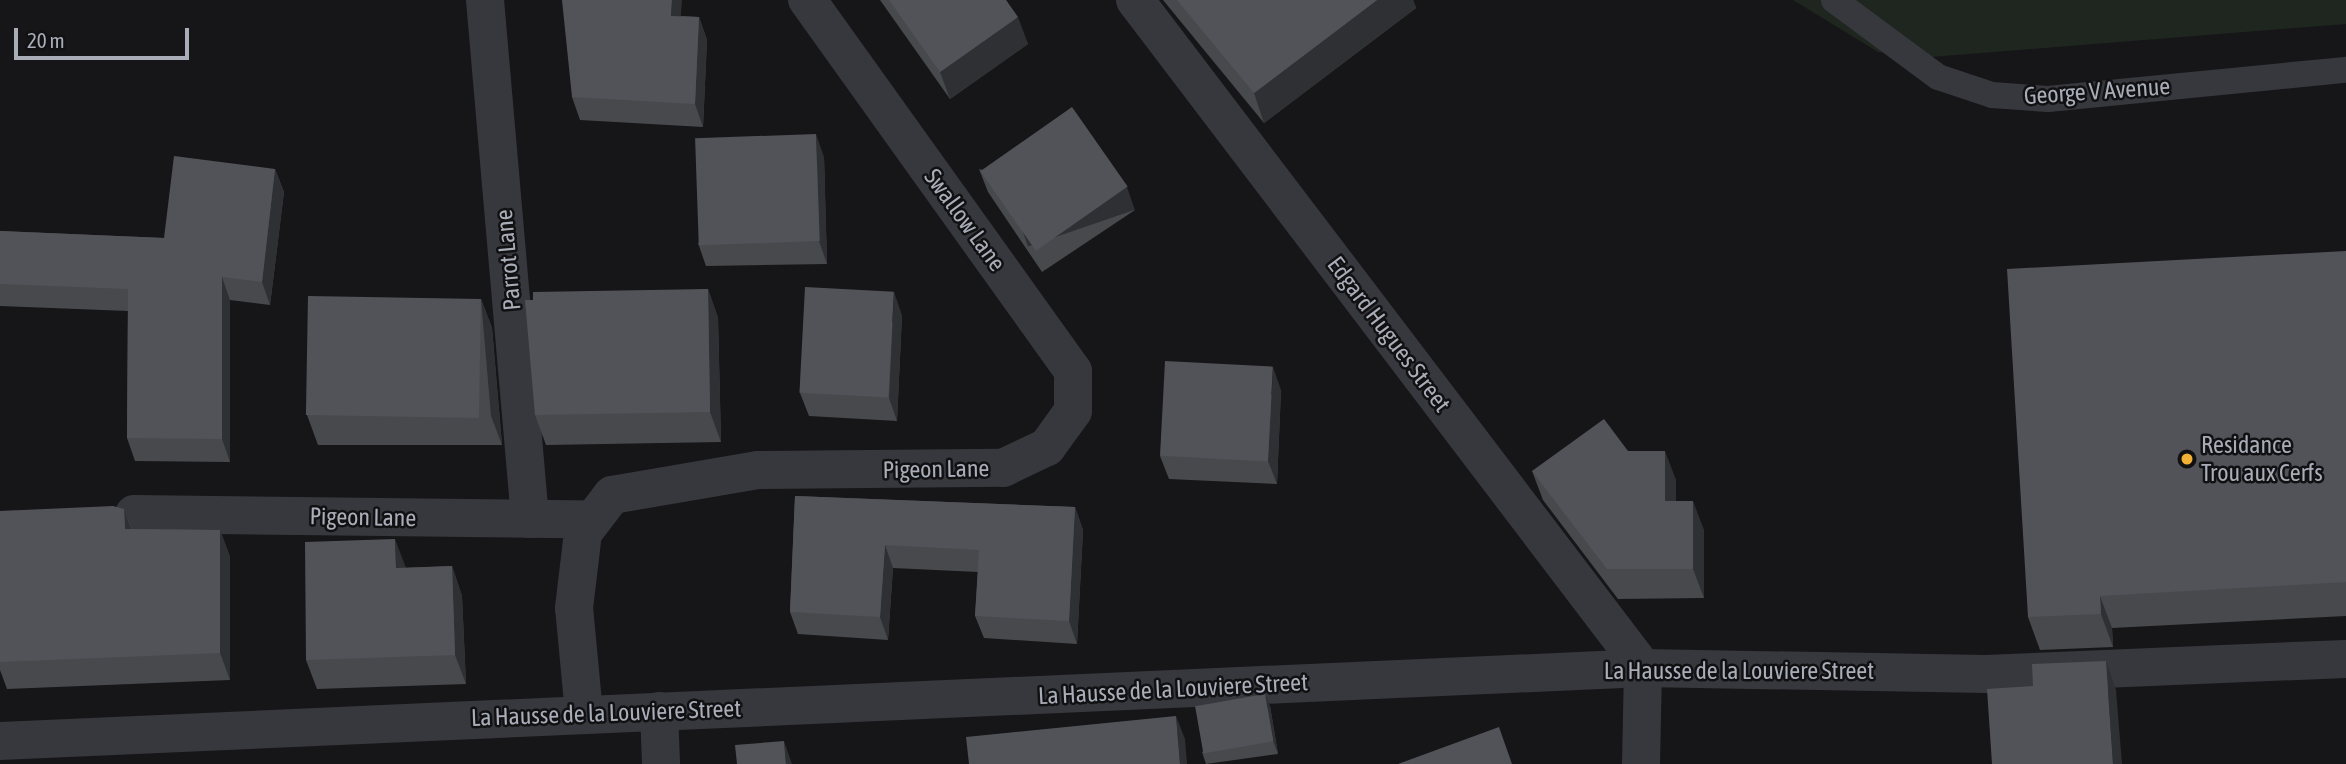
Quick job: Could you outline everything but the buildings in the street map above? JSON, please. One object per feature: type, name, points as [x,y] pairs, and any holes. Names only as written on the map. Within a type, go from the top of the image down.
[{"type":"street","name":"Parrot Lane","points":[[485,0],[530,519]]},
{"type":"street","name":"Swallow Lane","points":[[807,0],[1073,371],[1073,411],[1047,447]]},
{"type":"street","name":"Edgard Hugues Street","points":[[1135,0],[1643,668]]},
{"type":"street","name":"Pigeon Lane","points":[[134,514],[530,519],[602,507],[758,470],[1003,468],[1047,447]]},
{"type":"street","points":[[584,713],[574,608],[583,533],[602,507]]},
{"type":"street","name":"La Hausse de la Louviere Street","points":[[0,741],[1643,668],[1985,674],[2346,659]]},
{"type":"street","points":[[1641,764],[1643,668]]},
{"type":"street","points":[[659,711],[662,764]]},
{"type":"lane","name":"George V Avenue","points":[[1834,0],[1938,78],[1992,95],[2048,99],[2346,70]]},
{"type":"shaded area","points":[[1793,0],[2346,0],[2346,24],[1919,58],[1878,52]]},
{"type":"place","name":"Residance Trou aux Cerfs","points":[[2187,459]]}]
